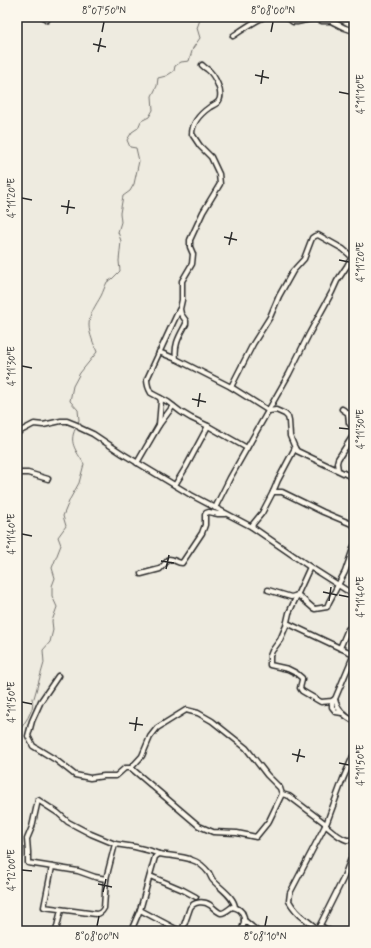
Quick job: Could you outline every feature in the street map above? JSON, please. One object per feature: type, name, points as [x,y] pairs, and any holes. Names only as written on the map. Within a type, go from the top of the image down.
[{"type":"street","points":[[233,36],[248,25],[264,17]]},
{"type":"street","points":[[287,17],[293,22],[315,18],[322,21],[331,21],[354,31]]},
{"type":"street","points":[[202,65],[208,69],[215,79],[221,96],[218,102],[201,114],[194,122],[192,134],[200,146],[211,157],[219,174],[220,184],[203,212],[190,240],[190,247],[193,254],[192,264],[182,281],[182,300],[180,310],[159,352],[147,380],[147,386],[150,393],[191,418],[247,448]]},
{"type":"street","points":[[215,508],[230,478],[289,374],[337,281],[348,266],[353,255],[318,235],[312,238],[304,258],[293,271],[284,286],[270,317],[253,344],[231,387]]},
{"type":"street","points":[[176,359],[176,343],[186,324],[180,310]]},
{"type":"street","points":[[159,352],[231,387],[269,411],[276,410],[286,414],[288,417],[290,436],[295,448],[300,452],[354,478]]},
{"type":"street","points":[[159,425],[160,398]]},
{"type":"street","points":[[137,463],[159,425],[173,406]]},
{"type":"street","points":[[342,409],[348,412],[349,423],[354,429]]},
{"type":"street","points":[[17,433],[34,424],[43,425],[67,421],[77,425],[174,486],[252,527],[354,595]]},
{"type":"street","points":[[174,486],[208,426]]},
{"type":"street","points":[[338,470],[338,460],[354,434]]},
{"type":"street","points":[[252,527],[274,492],[278,480],[295,448]]},
{"type":"street","points":[[17,473],[28,473],[48,479]]},
{"type":"street","points":[[274,492],[282,492],[322,512],[354,525]]},
{"type":"street","points":[[141,574],[160,569],[169,559],[182,563],[202,533],[205,525],[206,512],[226,514]]},
{"type":"street","points":[[298,595],[315,609],[327,607],[345,572],[354,546]]},
{"type":"street","points":[[310,566],[289,612],[287,623],[280,640],[272,651],[270,656],[270,665],[288,669],[296,673],[302,678],[300,688],[302,691],[318,701],[334,700]]},
{"type":"street","points":[[268,590],[292,597],[298,595]]},
{"type":"street","points":[[287,623],[354,654],[334,700]]},
{"type":"street","points":[[340,648],[348,629],[354,627]]},
{"type":"street","points":[[58,676],[41,701],[32,721],[28,736],[33,746],[56,760],[75,775],[90,778],[116,776],[125,768],[131,768],[199,826],[213,832],[237,833],[256,837],[269,821],[282,794],[280,788],[266,774],[246,748],[212,721],[198,713],[186,710],[158,728],[150,737],[142,756],[131,768]]},
{"type":"street","points":[[334,700],[346,718],[354,721]]},
{"type":"street","points":[[330,931],[318,929],[294,909],[289,901],[290,893],[325,825],[354,754]]},
{"type":"street","points":[[282,794],[289,796],[334,833],[347,840],[354,840]]},
{"type":"street","points":[[106,879],[78,871],[28,863],[27,839],[32,827],[38,800],[58,813],[68,822],[115,844],[135,847],[159,854],[184,857],[200,864],[209,873],[212,879],[235,902],[235,907],[241,911],[244,920],[241,931]]},
{"type":"street","points":[[52,867],[44,907],[99,914],[104,908],[106,879],[115,844]]},
{"type":"street","points":[[318,929],[348,867],[350,858],[354,851]]},
{"type":"street","points":[[131,931],[140,910],[155,857],[159,854]]},
{"type":"street","points":[[348,867],[354,868]]},
{"type":"street","points":[[150,876],[196,897]]},
{"type":"street","points":[[140,910],[176,930],[182,931],[192,904],[209,904],[222,913],[232,907],[235,907]]},
{"type":"street","points":[[56,931],[61,910]]},
{"type":"street","points":[[244,920],[256,931]]},
{"type":"waterway","points":[[78,423],[78,410],[70,401],[73,386],[80,373],[97,352],[90,332],[90,317],[107,282],[120,271],[119,261],[121,241],[118,232],[121,222],[120,213],[123,196],[130,191],[134,184],[139,161],[136,148],[130,147],[127,140],[132,132],[138,128],[141,121],[149,117],[153,110],[152,96],[157,86],[158,78],[166,76],[174,71],[175,66],[181,62],[189,61],[193,48],[200,38],[197,28],[201,17]]},
{"type":"waterway","points":[[34,698],[44,663],[43,650],[50,642],[53,630],[52,621],[57,607],[52,596],[52,586],[55,578],[52,568],[61,545],[58,537],[66,526],[63,516],[79,483],[84,464],[74,446],[73,441],[74,432],[77,426]]},
{"type":"waterway","points":[[17,737],[32,709],[32,698]]},
{"type":"waterway","points":[[17,768],[17,775]]}]
